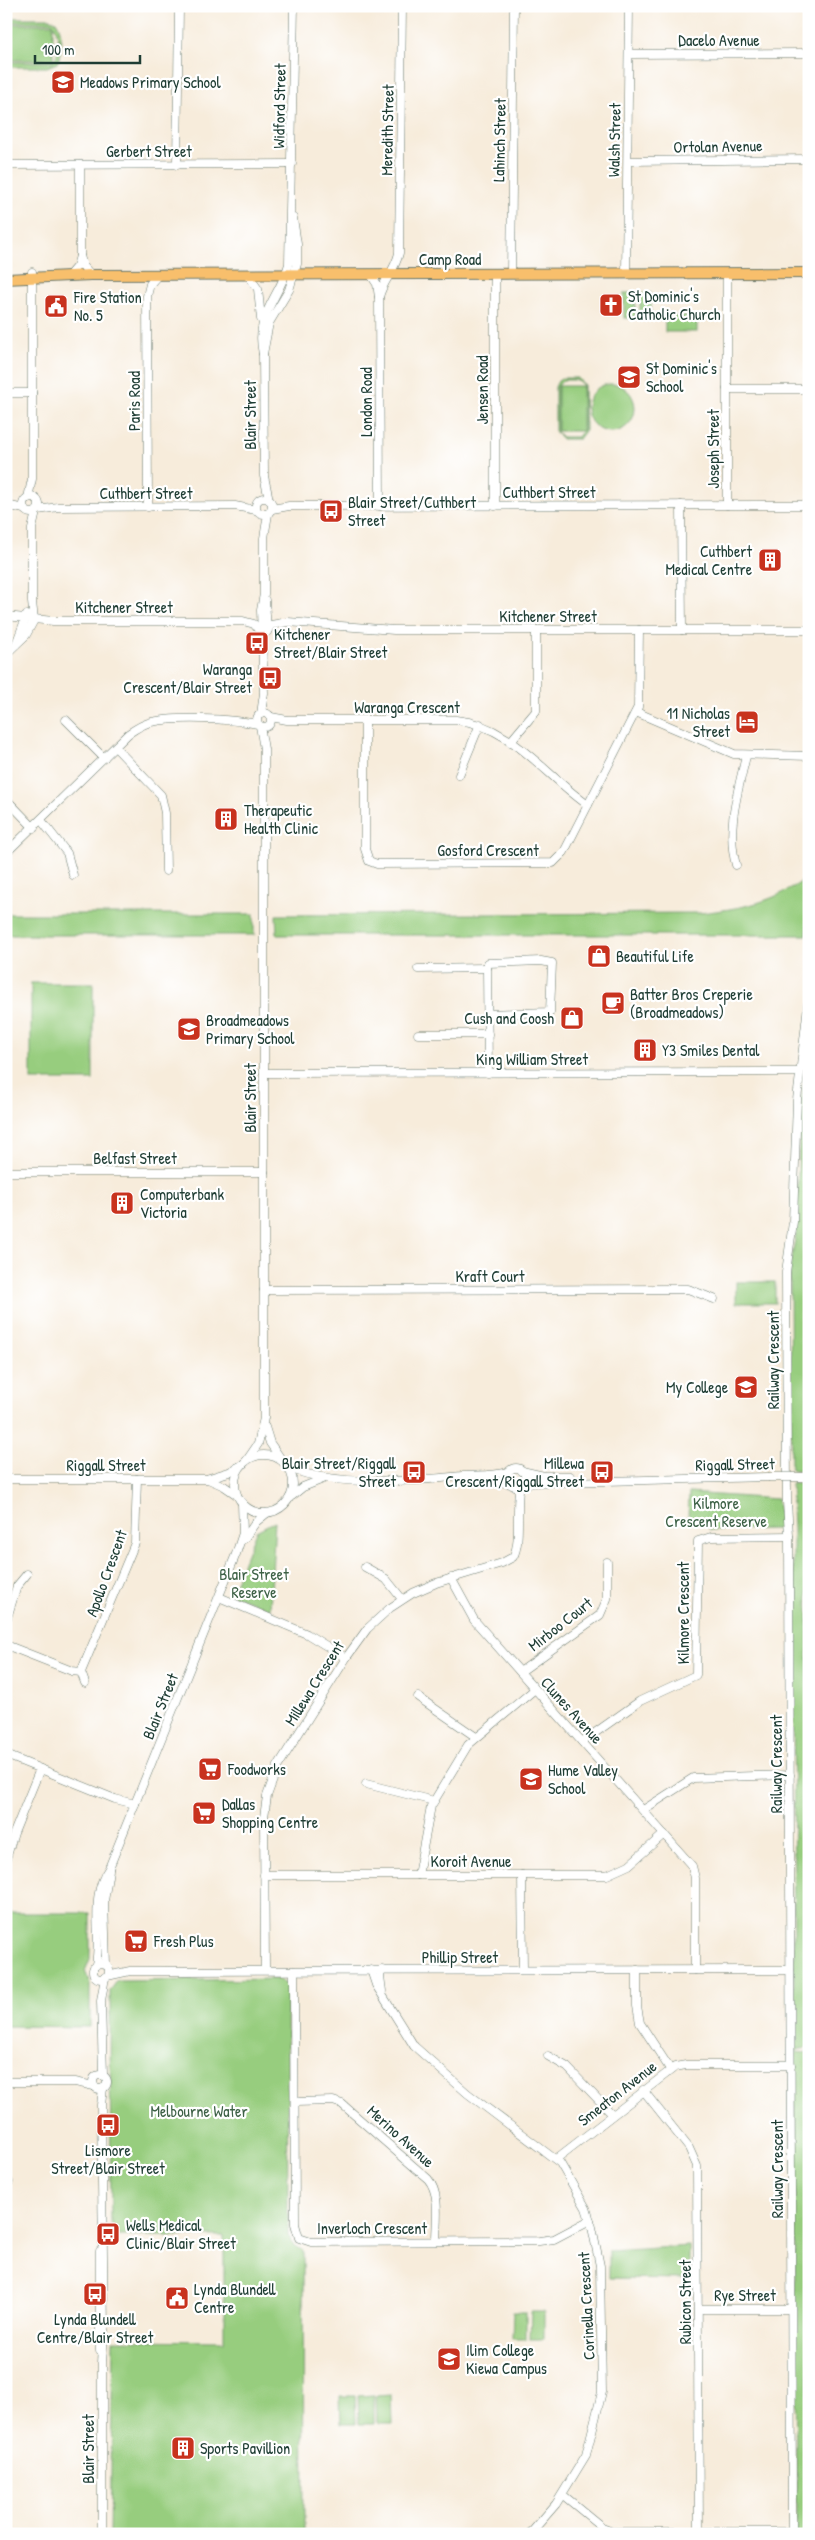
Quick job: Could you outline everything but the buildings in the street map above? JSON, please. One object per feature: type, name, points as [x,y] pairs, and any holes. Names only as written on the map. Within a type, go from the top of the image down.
[{"type":"main road","name":"Camp Road","points":[[6,272],[32,275],[809,273]]},
{"type":"main road","name":"Camp Road","points":[[6,278],[71,273],[91,275]]},
{"type":"street","points":[[177,165],[179,6]]},
{"type":"street","name":"Widford Street","points":[[290,275],[288,264],[292,164],[294,6]]},
{"type":"street","name":"Meredith Street","points":[[390,275],[396,265],[399,253],[402,6]]},
{"type":"street","name":"Lahinch Street","points":[[511,274],[514,6]]},
{"type":"street","name":"Walsh Street","points":[[626,274],[629,6]]},
{"type":"street","name":"Dacelo Avenue","points":[[629,54],[809,54]]},
{"type":"street","name":"Ortolan Avenue","points":[[628,161],[809,159]]},
{"type":"street","name":"Gerbert Street","points":[[6,166],[292,164]]},
{"type":"street","points":[[80,165],[80,256],[83,266],[91,275]]},
{"type":"street","name":"Meredith Street","points":[[399,253],[402,265],[408,274]]},
{"type":"street","points":[[71,273],[77,266],[80,256]]},
{"type":"street","name":"Joseph Street","points":[[727,273],[727,505]]},
{"type":"street","name":"Jensen Road","points":[[495,274],[495,506]]},
{"type":"street","points":[[6,654],[26,635],[34,620],[32,602],[32,275]]},
{"type":"street","name":"Paris Road","points":[[136,275],[144,284],[148,296]]},
{"type":"street","name":"Paris Road","points":[[148,507],[148,296],[150,284],[158,275]]},
{"type":"street","name":"Blair Street","points":[[248,275],[258,289],[262,321],[260,336],[263,354],[264,476],[270,506],[264,538],[264,1418],[269,1441],[283,1461]]},
{"type":"street","name":"Blair Street","points":[[262,321],[290,275]]},
{"type":"street","name":"Blair Street","points":[[263,354],[269,323],[289,290],[290,275]]},
{"type":"street","name":"London Road","points":[[371,275],[377,284],[379,297],[380,506]]},
{"type":"street","name":"London Road","points":[[379,297],[382,284],[390,275]]},
{"type":"street","points":[[727,389],[809,389]]},
{"type":"street","points":[[6,393],[32,393]]},
{"type":"street","name":"Blair Street","points":[[264,476],[258,506],[264,538]]},
{"type":"street","name":"Cuthbert Street","points":[[6,505],[58,507],[258,506]]},
{"type":"street","points":[[681,505],[682,630]]},
{"type":"street","name":"Cuthbert Street","points":[[270,506],[809,505]]},
{"type":"street","points":[[258,506],[270,506]]},
{"type":"street","points":[[258,506],[270,506]]},
{"type":"street","points":[[16,644],[32,602]]},
{"type":"street","points":[[243,621],[257,616],[264,610],[272,618],[288,622]]},
{"type":"street","name":"Kitchener Street","points":[[6,616],[34,620],[243,621]]},
{"type":"street","points":[[243,621],[254,624],[264,633],[271,625],[288,622]]},
{"type":"street","name":"Kitchener Street","points":[[288,622],[381,630],[809,630]]},
{"type":"street","points":[[510,742],[536,710],[536,630]]},
{"type":"street","name":"Gosford Crescent","points":[[365,720],[366,854],[368,860],[373,863],[553,863],[564,852],[636,712],[639,702],[639,630]]},
{"type":"street","points":[[636,712],[728,752],[746,756],[809,756]]},
{"type":"street","points":[[66,720],[104,758]]},
{"type":"street","name":"Waranga Crescent","points":[[6,853],[34,828],[133,730],[150,723],[264,720],[456,720],[480,724],[510,742],[588,805]]},
{"type":"street","points":[[459,775],[480,724]]},
{"type":"street","points":[[115,747],[161,795],[166,813],[166,871]]},
{"type":"street","points":[[736,865],[733,854],[732,827],[746,756]]},
{"type":"street","points":[[6,799],[34,828]]},
{"type":"street","points":[[41,820],[67,853],[73,875]]},
{"type":"street","points":[[487,1014],[550,1012],[552,963],[491,961],[486,968],[488,1072]]},
{"type":"street","points":[[418,969],[486,968]]},
{"type":"street","name":"Railway Crescent","points":[[792,2533],[789,1536],[787,1493],[786,1272],[794,1222],[795,1140],[799,1072],[809,997]]},
{"type":"street","points":[[418,1034],[488,1034]]},
{"type":"street","name":"King William Street","points":[[264,1073],[799,1072]]},
{"type":"street","name":"Belfast Street","points":[[6,1172],[264,1172]]},
{"type":"street","name":"Kraft Court","points":[[264,1290],[688,1289],[714,1299]]},
{"type":"street","name":"Blair Street","points":[[245,1462],[258,1444],[264,1418]]},
{"type":"street","points":[[325,1479],[303,1487],[277,1511],[267,1513],[258,1513],[242,1504],[237,1495],[236,1478],[245,1462],[265,1455],[283,1461],[290,1468],[325,1479],[447,1478],[497,1475],[514,1468],[522,1471],[525,1478],[521,1484],[447,1478]]},
{"type":"street","name":"Riggall Street","points":[[6,1479],[206,1479],[228,1472],[245,1462]]},
{"type":"street","points":[[290,1468],[294,1487],[291,1497]]},
{"type":"street","name":"Riggall Street","points":[[522,1471],[544,1476],[638,1476],[662,1478]]},
{"type":"street","points":[[508,1472],[510,1483]]},
{"type":"street","name":"Riggall Street","points":[[521,1484],[662,1478],[809,1477]]},
{"type":"street","name":"Apollo Crescent","points":[[81,1672],[135,1543],[137,1479]]},
{"type":"street","name":"Riggall Street","points":[[206,1479],[224,1486],[237,1495]]},
{"type":"street","name":"Millewa Crescent","points":[[510,1483],[516,1503]]},
{"type":"street","name":"Millewa Crescent","points":[[265,1970],[264,1876],[266,1804],[274,1774],[366,1629],[402,1599],[424,1587],[502,1563],[513,1557],[516,1548],[516,1503],[521,1484]]},
{"type":"street","name":"Blair Street","points":[[101,2000],[107,1966],[104,1901],[109,1868],[236,1554],[243,1533],[242,1504]]},
{"type":"street","name":"Blair Street","points":[[236,1554],[247,1533],[267,1513]]},
{"type":"street","name":"Kilmore Crescent","points":[[582,1742],[640,1701],[696,1675],[698,1541],[711,1537],[789,1536]]},
{"type":"street","name":"Mirboo Court","points":[[520,1672],[600,1615],[607,1599],[607,1562]]},
{"type":"street","points":[[365,1567],[386,1579],[402,1599]]},
{"type":"street","points":[[6,1621],[17,1586],[27,1574]]},
{"type":"street","name":"Clunes Avenue","points":[[452,1578],[474,1620],[688,1862],[694,1874],[695,1970]]},
{"type":"street","points":[[218,1598],[307,1634],[346,1658]]},
{"type":"street","points":[[6,1645],[72,1671],[81,1672],[84,1683]]},
{"type":"street","points":[[418,1875],[427,1821],[434,1801],[468,1745],[535,1689]]},
{"type":"street","points":[[418,1697],[476,1737]]},
{"type":"street","points":[[6,1755],[134,1807]]},
{"type":"street","points":[[6,1859],[14,1833],[40,1769]]},
{"type":"street","points":[[643,1810],[693,1778],[790,1775]]},
{"type":"street","points":[[366,1784],[434,1801]]},
{"type":"street","name":"Koroit Avenue","points":[[264,1876],[612,1874],[629,1865],[664,1834]]},
{"type":"street","name":"Blair Street","points":[[102,2534],[102,2363],[98,2338],[101,2236],[101,2105],[98,2082],[101,2059],[101,2000],[93,1971],[96,1965],[98,1948],[98,1893],[101,1879],[109,1868]]},
{"type":"street","points":[[522,1875],[523,1970]]},
{"type":"street","name":"Phillip Street","points":[[96,1965],[130,1971],[790,1970]]},
{"type":"street","name":"Corinella Crescent","points":[[371,1970],[373,1980],[414,2046],[467,2092],[556,2159],[564,2169],[590,2220],[600,2266],[602,2392],[589,2449],[563,2495],[530,2534]]},
{"type":"street","points":[[382,1970],[380,1980],[382,1993]]},
{"type":"street","points":[[637,1970],[637,2006],[640,2023],[670,2070]]},
{"type":"street","name":"Phillip Street","points":[[96,1977],[106,1977],[130,1971]]},
{"type":"street","name":"Inverloch Crescent","points":[[294,1971],[295,2224],[299,2238],[311,2242],[549,2240],[590,2220]]},
{"type":"street","points":[[548,2056],[567,2067],[612,2114]]},
{"type":"street","name":"Smeaton Avenue","points":[[556,2159],[670,2070],[686,2065],[790,2065]]},
{"type":"street","points":[[6,2082],[98,2082]]},
{"type":"street","name":"Rubicon Street","points":[[643,2090],[689,2148],[697,2166],[700,2532]]},
{"type":"street","name":"Merino Avenue","points":[[295,2102],[333,2101],[342,2104],[428,2179],[436,2196],[436,2242]]},
{"type":"street","name":"Rye Street","points":[[698,2309],[791,2309]]},
{"type":"street","points":[[563,2495],[602,2527],[611,2531],[792,2533]]},
{"type":"green space","points":[[6,18],[48,18],[56,21],[60,30],[61,42],[57,63],[47,67],[6,67],[6,62],[53,62],[57,53],[58,42],[56,30],[51,22],[6,22]]},
{"type":"green space","points":[[6,24],[53,24],[53,60],[6,60]]},
{"type":"green space","points":[[624,293],[635,293],[635,318],[624,318]]},
{"type":"green space","points":[[640,293],[651,293],[651,318],[640,318]]},
{"type":"green space","points":[[665,316],[697,316],[697,332],[665,332]]},
{"type":"green space","points":[[563,378],[578,378],[584,385],[585,431],[579,439],[562,439],[555,431],[555,387],[558,381]],"holes":[[[563,380],[577,380],[583,385],[583,430],[578,437],[562,437],[557,432],[557,387]]]},
{"type":"green space","points":[[611,384],[620,386],[628,391],[633,399],[635,408],[633,417],[628,425],[620,430],[611,432],[602,430],[594,425],[589,417],[587,408],[589,399],[594,391],[602,386]]},
{"type":"green space","points":[[558,386],[582,386],[582,431],[558,431]]},
{"type":"green space","points":[[809,876],[807,935],[277,935],[276,915],[700,913],[758,903],[784,892]]},
{"type":"green space","points":[[6,914],[254,914],[254,935],[6,935]]},
{"type":"green space","points":[[31,983],[93,983],[93,1080],[31,1080]]},
{"type":"green space","points":[[809,1027],[808,1470],[791,1470],[790,1269],[796,1233],[800,1117]]},
{"type":"green space","points":[[736,1282],[775,1282],[775,1303],[736,1303]]},
{"type":"green space","points":[[791,1483],[808,1483],[808,2048],[794,2050],[793,1528]]},
{"type":"green space","name":"Kilmore Crescent Reserve","points":[[689,1493],[777,1499],[781,1526],[779,1529],[710,1530],[701,1520],[688,1519]]},
{"type":"green space","name":"Blair Street Reserve","points":[[275,1521],[270,1609],[231,1594],[256,1531]]},
{"type":"green space","points":[[6,1913],[90,1913],[90,1959],[85,1971],[90,1983],[90,2027],[6,2026]]},
{"type":"green space","name":"Melbourne Water","points":[[278,1979],[287,1985],[288,2236],[294,2244],[303,2250],[304,2534],[110,2534],[113,2340],[224,2341],[224,2236],[111,2236],[110,1991],[117,1981]]},
{"type":"green space","points":[[794,2052],[809,2053],[809,2534],[796,2534]]},
{"type":"green space","points":[[689,2246],[689,2279],[609,2278],[609,2251]]},
{"type":"green space","points":[[513,2312],[526,2312],[526,2339],[512,2339]]},
{"type":"green space","points":[[531,2312],[544,2312],[544,2339],[530,2339]]},
{"type":"green space","points":[[374,2395],[374,2424],[359,2424],[358,2396]]},
{"type":"green space","points":[[391,2395],[392,2424],[377,2424],[376,2396]]},
{"type":"green space","points":[[340,2396],[355,2396],[356,2424],[341,2424]]},
{"type":"place","name":"Meadows Primary School","points":[[63,82]]},
{"type":"place","name":"St Dominic's Catholic Church","points":[[611,305]]},
{"type":"place","name":"Fire Station No. 5","points":[[56,306]]},
{"type":"place","name":"St Dominic's School","points":[[629,377]]},
{"type":"place","name":"Blair Street/Cuthbert Street","points":[[331,511]]},
{"type":"place","name":"Cuthbert Medical Centre","points":[[770,560]]},
{"type":"place","name":"Kitchener Street/Blair Street","points":[[257,643]]},
{"type":"place","name":"Waranga Crescent/Blair Street","points":[[270,678]]},
{"type":"place","name":"11 Nicholas Street","points":[[747,722]]},
{"type":"place","name":"Therapeutic Health Clinic","points":[[226,819]]},
{"type":"place","name":"Beautiful Life","points":[[599,956]]},
{"type":"place","name":"Batter Bros Creperie (Broadmeadows)","points":[[613,1003]]},
{"type":"place","name":"Cush and Coosh","points":[[572,1018]]},
{"type":"place","name":"Broadmeadows Primary School","points":[[189,1029]]},
{"type":"place","name":"Y3 Smiles Dental","points":[[645,1050]]},
{"type":"place","name":"Computerbank Victoria","points":[[122,1203]]},
{"type":"place","name":"My College","points":[[746,1387]]},
{"type":"place","name":"Blair Street/Riggall Street","points":[[414,1472]]},
{"type":"place","name":"Millewa Crescent/Riggall Street","points":[[602,1472]]},
{"type":"place","name":"Foodworks","points":[[210,1769]]},
{"type":"place","name":"Hume Valley School","points":[[531,1779]]},
{"type":"place","name":"Dallas Shopping Centre","points":[[204,1813]]},
{"type":"place","name":"Fresh Plus","points":[[136,1941]]},
{"type":"place","name":"Lismore Street/Blair Street","points":[[108,2125]]},
{"type":"place","name":"Wells Medical Clinic/Blair Street","points":[[108,2234]]},
{"type":"place","name":"Lynda Blundell Centre/Blair Street","points":[[95,2294]]},
{"type":"place","name":"Lynda Blundell Centre","points":[[177,2298]]},
{"type":"place","name":"Ilim College Kiewa Campus","points":[[449,2359]]},
{"type":"place","name":"Sports Pavillion","points":[[183,2448]]}]
